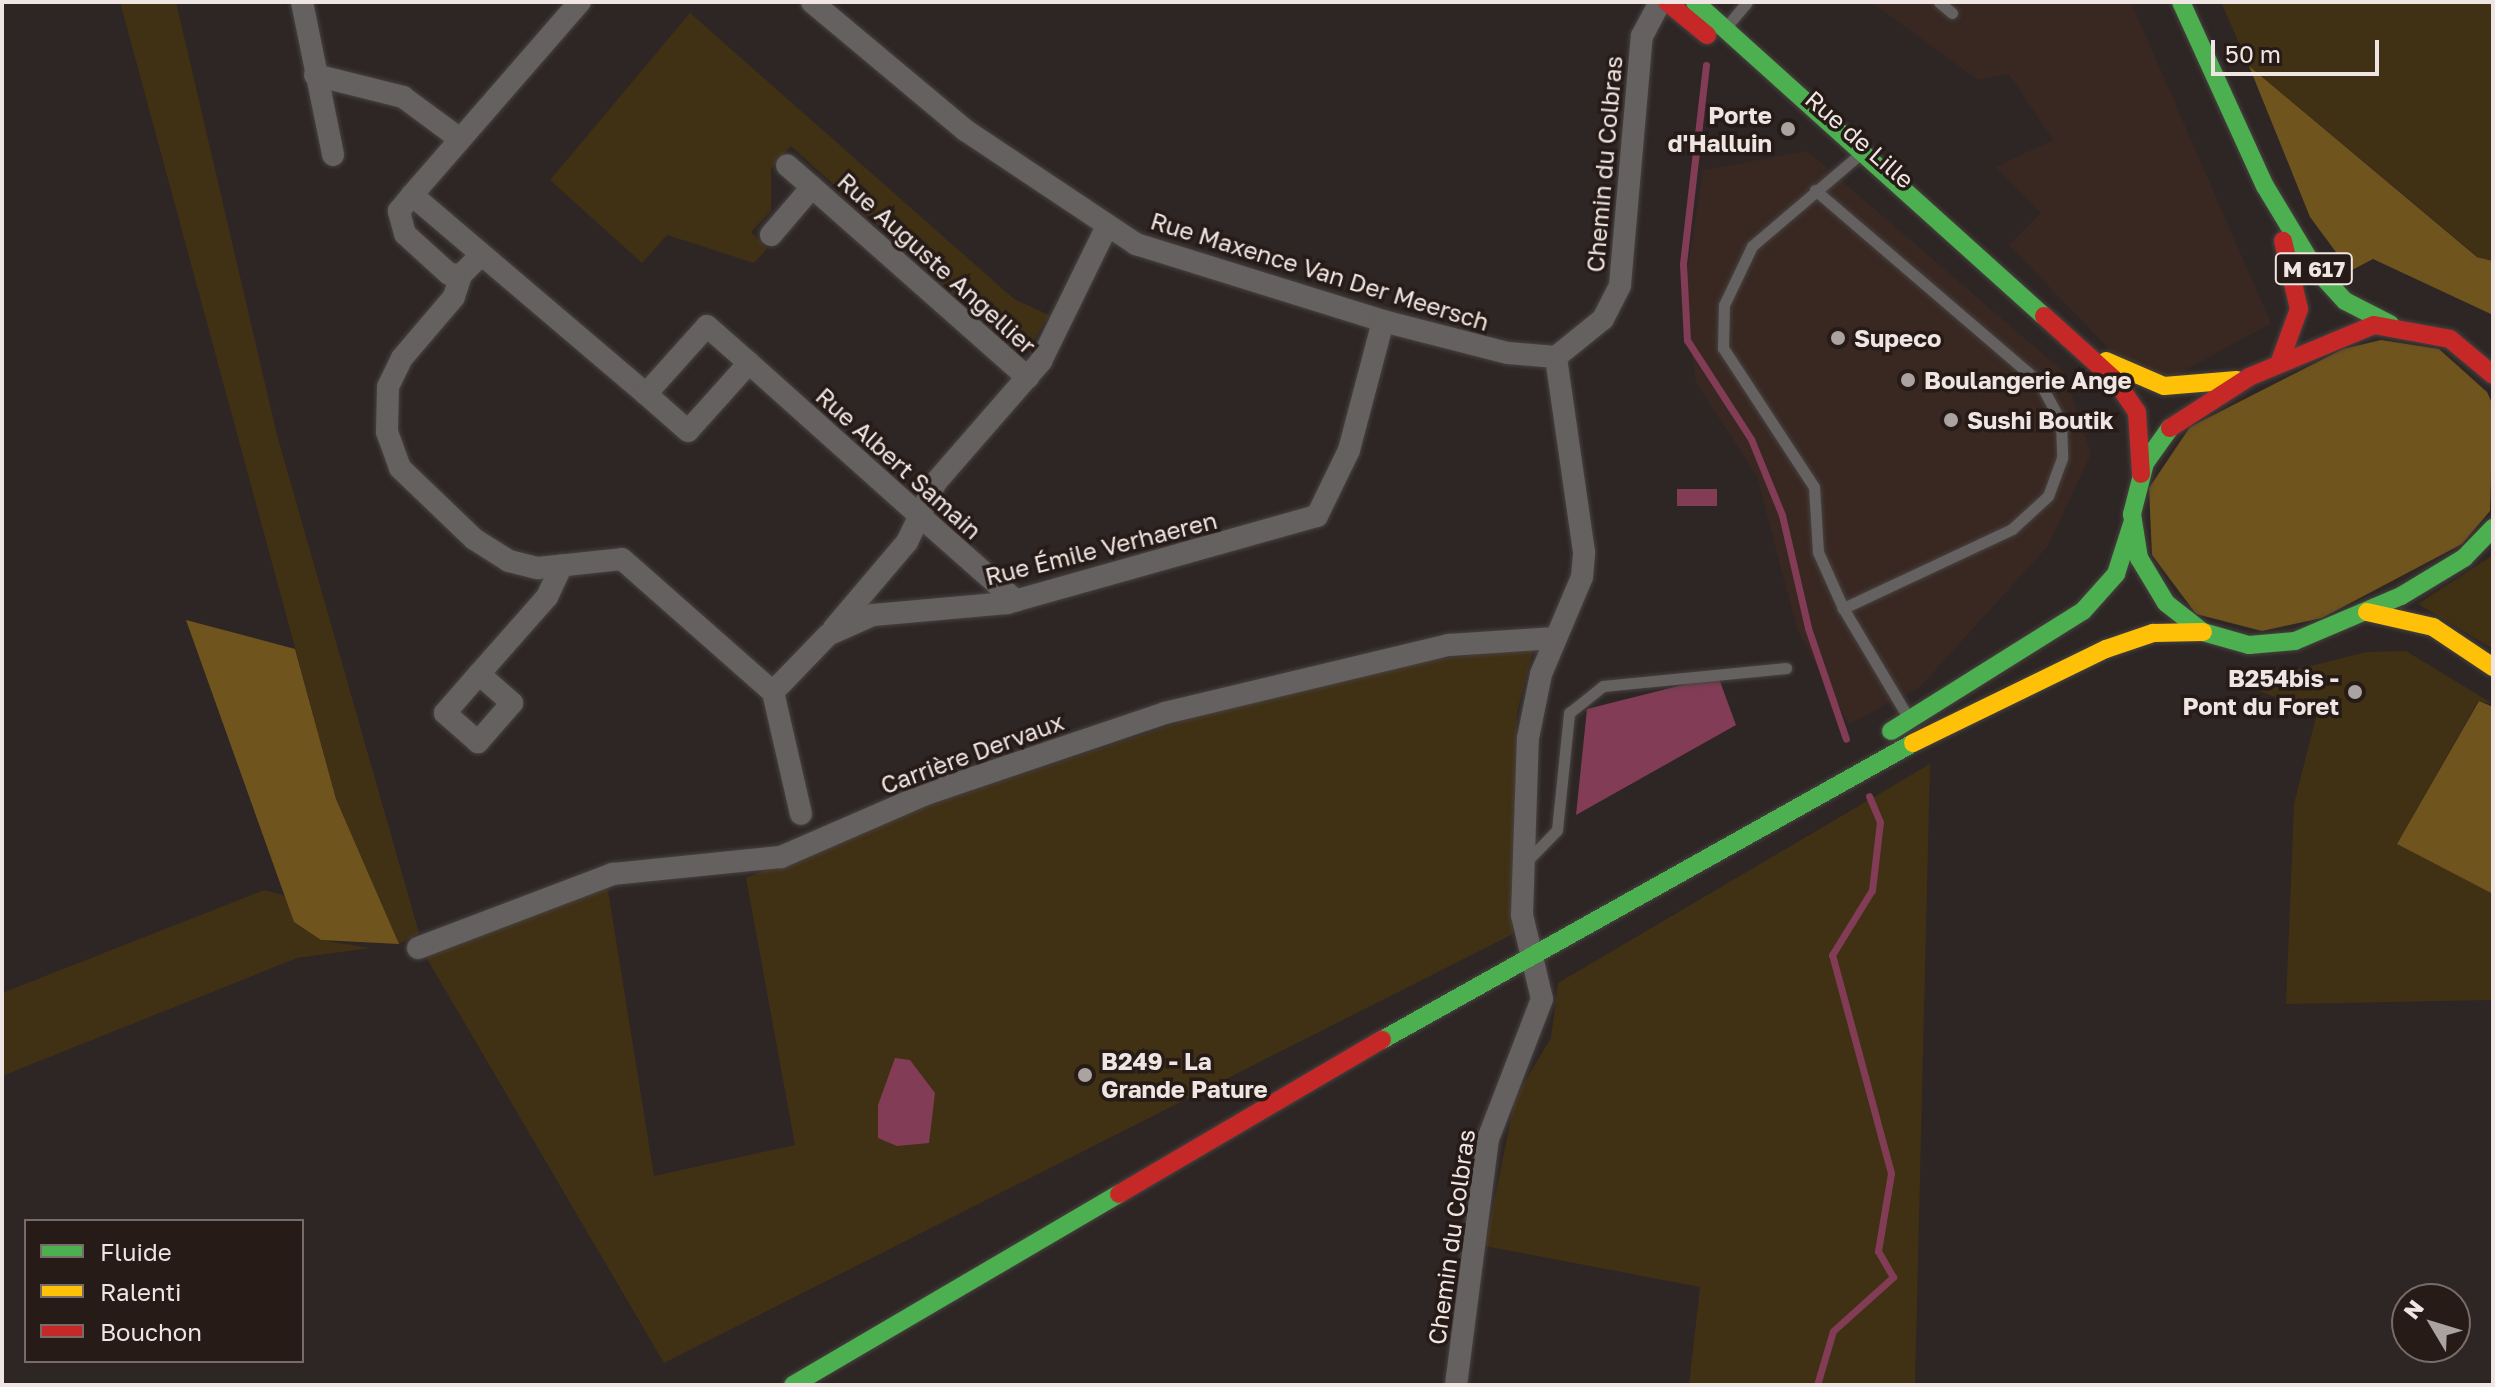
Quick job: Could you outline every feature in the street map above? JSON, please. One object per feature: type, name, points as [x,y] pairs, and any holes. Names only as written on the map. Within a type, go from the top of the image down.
[{"type":"main road","name":"Rue de Lille","points":[[1667,2],[1720,35],[1865,150],[2070,337],[2134,405],[2141,474]]},
{"type":"main road","name":"Rue de Lille","points":[[1695,2],[1720,35],[1851,164],[1948,248],[2030,301]]},
{"type":"main road","name":"M 617","points":[[2181,2],[2265,186],[2328,285],[2390,324]]},
{"type":"main road","name":"M 617","points":[[2265,186],[2299,309],[2280,361]]},
{"type":"main road","points":[[1586,921],[2083,611],[2116,574],[2132,524],[2141,474],[2174,422],[2249,377],[2354,329],[2390,324],[2450,339],[2492,372]]},
{"type":"main road","name":"Rue de Lille","points":[[2070,337],[2124,372],[2164,386],[2198,388],[2249,377]]},
{"type":"main road","points":[[2132,524],[2154,587],[2203,632]]},
{"type":"main road","points":[[793,1385],[1586,921],[2020,688],[2153,633],[2203,632],[2267,646],[2367,612],[2454,565],[2493,528]]},
{"type":"main road","points":[[2367,612],[2433,627],[2493,667]]},
{"type":"street","points":[[302,2],[333,155]]},
{"type":"street","points":[[461,275],[449,274],[405,234],[399,211],[580,2]]},
{"type":"street","name":"Rue Maxence Van Der Meersch","points":[[812,2],[911,90],[1107,226],[1153,250],[1383,321],[1508,353],[1556,357]]},
{"type":"street","name":"Chemin du Colbras","points":[[1456,1385],[1488,1139],[1540,1012],[1521,868],[1531,714],[1584,552],[1556,357],[1603,319],[1620,285],[1640,50],[1660,2]]},
{"type":"street","points":[[315,75],[403,97],[460,139]]},
{"type":"street","name":"Rue Auguste Angellier","points":[[787,165],[1028,378]]},
{"type":"street","name":"Rue Auguste Angellier","points":[[771,235],[812,187]]},
{"type":"street","points":[[412,195],[688,431],[749,363]]},
{"type":"street","name":"Rue Auguste Angellier","points":[[828,635],[907,542],[936,482],[1028,378],[1107,226]]},
{"type":"street","points":[[481,255],[461,275],[451,301],[393,373],[386,413],[393,455],[416,487],[487,550],[524,567],[622,559],[773,692],[801,814]]},
{"type":"street","name":"Rue Émile Verhaeren","points":[[773,692],[828,635],[907,608],[1016,601],[1317,516],[1349,450],[1383,321]]},
{"type":"street","name":"Rue Albert Samain","points":[[646,394],[707,326],[1016,601]]},
{"type":"street","points":[[479,674],[547,597],[562,565]]},
{"type":"street","name":"Carrière Dervaux","points":[[418,948],[613,874],[781,857],[926,794],[1178,709],[1449,645],[1555,638]]},
{"type":"lane","points":[[1720,35],[1747,2]]},
{"type":"lane","points":[[1939,2],[1952,13]]},
{"type":"lane","points":[[1865,150],[1752,246],[1724,305],[1723,348],[1814,487],[1818,552],[1843,608],[1910,720]]},
{"type":"lane","points":[[1815,190],[2040,383],[2061,422],[2062,458],[2048,496],[2012,529],[1843,608]]},
{"type":"lane","points":[[1521,868],[1557,830],[1569,713],[1603,686],[1786,668]]},
{"type":"shaded area","points":[[120,2],[176,2],[277,435],[419,933],[399,944],[336,799]]},
{"type":"shaded area","points":[[1871,2],[2131,2],[2271,323],[2168,380],[2113,353],[2009,245],[2041,213],[1995,167],[2053,140],[2009,74],[1978,80]]},
{"type":"shaded area","points":[[2221,2],[2493,2],[2493,261],[2478,257],[2249,66]]},
{"type":"shaded area","points":[[690,13],[1014,299],[1049,315],[1028,350],[1021,354],[791,146],[771,169],[771,211],[751,232],[767,249],[754,263],[667,235],[642,263],[550,180]]},
{"type":"shaded area","points":[[2249,66],[2477,257],[2493,261],[2493,315],[2373,259],[2350,271],[2310,217]]},
{"type":"shaded area","points":[[1807,151],[2064,372],[2091,454],[2048,546],[1920,687],[1849,724],[1797,629],[1757,476],[1696,383],[1684,293],[1703,170]]},
{"type":"shaded area","points":[[2381,340],[2439,349],[2487,392],[2493,405],[2490,511],[2462,544],[2322,618],[2262,631],[2196,614],[2152,555],[2149,488],[2190,427],[2343,349]]},
{"type":"shaded area","points":[[1677,489],[1717,489],[1717,506],[1677,506]]},
{"type":"shaded area","points":[[2493,555],[2493,649],[2418,604]]},
{"type":"shaded area","points":[[186,620],[295,649],[336,799],[399,944],[321,940],[294,922]]},
{"type":"shaded area","points":[[1534,648],[1517,712],[1513,934],[664,1363],[426,957],[481,927],[607,884],[654,1176],[795,1145],[746,878],[897,816],[1210,712],[1428,660]]},
{"type":"shaded area","points":[[2406,651],[2493,704],[2478,701],[2397,844],[2493,894],[2493,1000],[2286,1004],[2294,804],[2317,713],[2240,684],[2366,652]]},
{"type":"shaded area","points":[[1718,676],[1736,725],[1576,815],[1587,709]]},
{"type":"shaded area","points":[[2479,701],[2493,707],[2493,894],[2397,844]]},
{"type":"shaded area","points":[[1930,764],[1915,1385],[1689,1385],[1700,1287],[1485,1246],[1515,1098],[1551,1038],[1558,983]]},
{"type":"shaded area","points":[[264,890],[286,896],[294,922],[321,940],[370,948],[297,958],[2,1076],[2,993]]},
{"type":"shaded area","points":[[895,1058],[910,1060],[935,1093],[929,1143],[897,1146],[878,1138],[878,1105]]},
{"type":"waterway","points":[[1706,65],[1683,264],[1687,340],[1751,439],[1782,515],[1808,628],[1846,739]]},
{"type":"waterway","points":[[1817,1385],[1833,1331],[1893,1277],[1878,1251],[1891,1173],[1832,955],[1872,890],[1880,822],[1869,796]]},
{"type":"traffic: fast","points":[[1695,2],[2044,316]]},
{"type":"traffic: fast","points":[[2181,2],[2265,186],[2313,266],[2345,301],[2390,324]]},
{"type":"traffic: fast","points":[[2170,428],[2145,463],[2132,514],[2139,558],[2166,603],[2203,632],[2249,645],[2295,641],[2401,596],[2464,558],[2493,528]]},
{"type":"traffic: fast","points":[[1891,731],[2083,611],[2116,574],[2132,524]]},
{"type":"traffic: fast","points":[[1382,1040],[1913,743]]},
{"type":"traffic: fast","points":[[793,1385],[1119,1194]]},
{"type":"traffic: slow","points":[[2106,361],[2164,386],[2237,380]]},
{"type":"traffic: slow","points":[[2367,612],[2433,627],[2493,667]]},
{"type":"traffic: slow","points":[[1913,743],[2106,649],[2153,633],[2203,632]]},
{"type":"traffic: jam","points":[[1667,2],[1707,35]]},
{"type":"traffic: jam","points":[[2280,361],[2299,309],[2283,241]]},
{"type":"traffic: jam","points":[[2044,316],[2116,381],[2137,412],[2141,474]]},
{"type":"traffic: jam","points":[[2170,428],[2249,377],[2374,325],[2450,339],[2493,375]]},
{"type":"traffic: jam","points":[[1119,1194],[1382,1040]]},
{"type":"place","name":"Porte d'Halluin","points":[[1788,129]]},
{"type":"place","name":"Supeco","points":[[1838,338]]},
{"type":"place","name":"Boulangerie Ange","points":[[1908,380]]},
{"type":"place","name":"Sushi Boutik","points":[[1951,420]]},
{"type":"place","name":"B254bis - Pont du Foret","points":[[2355,692]]},
{"type":"place","name":"B249 - La Grande Pature","points":[[1085,1075]]}]
